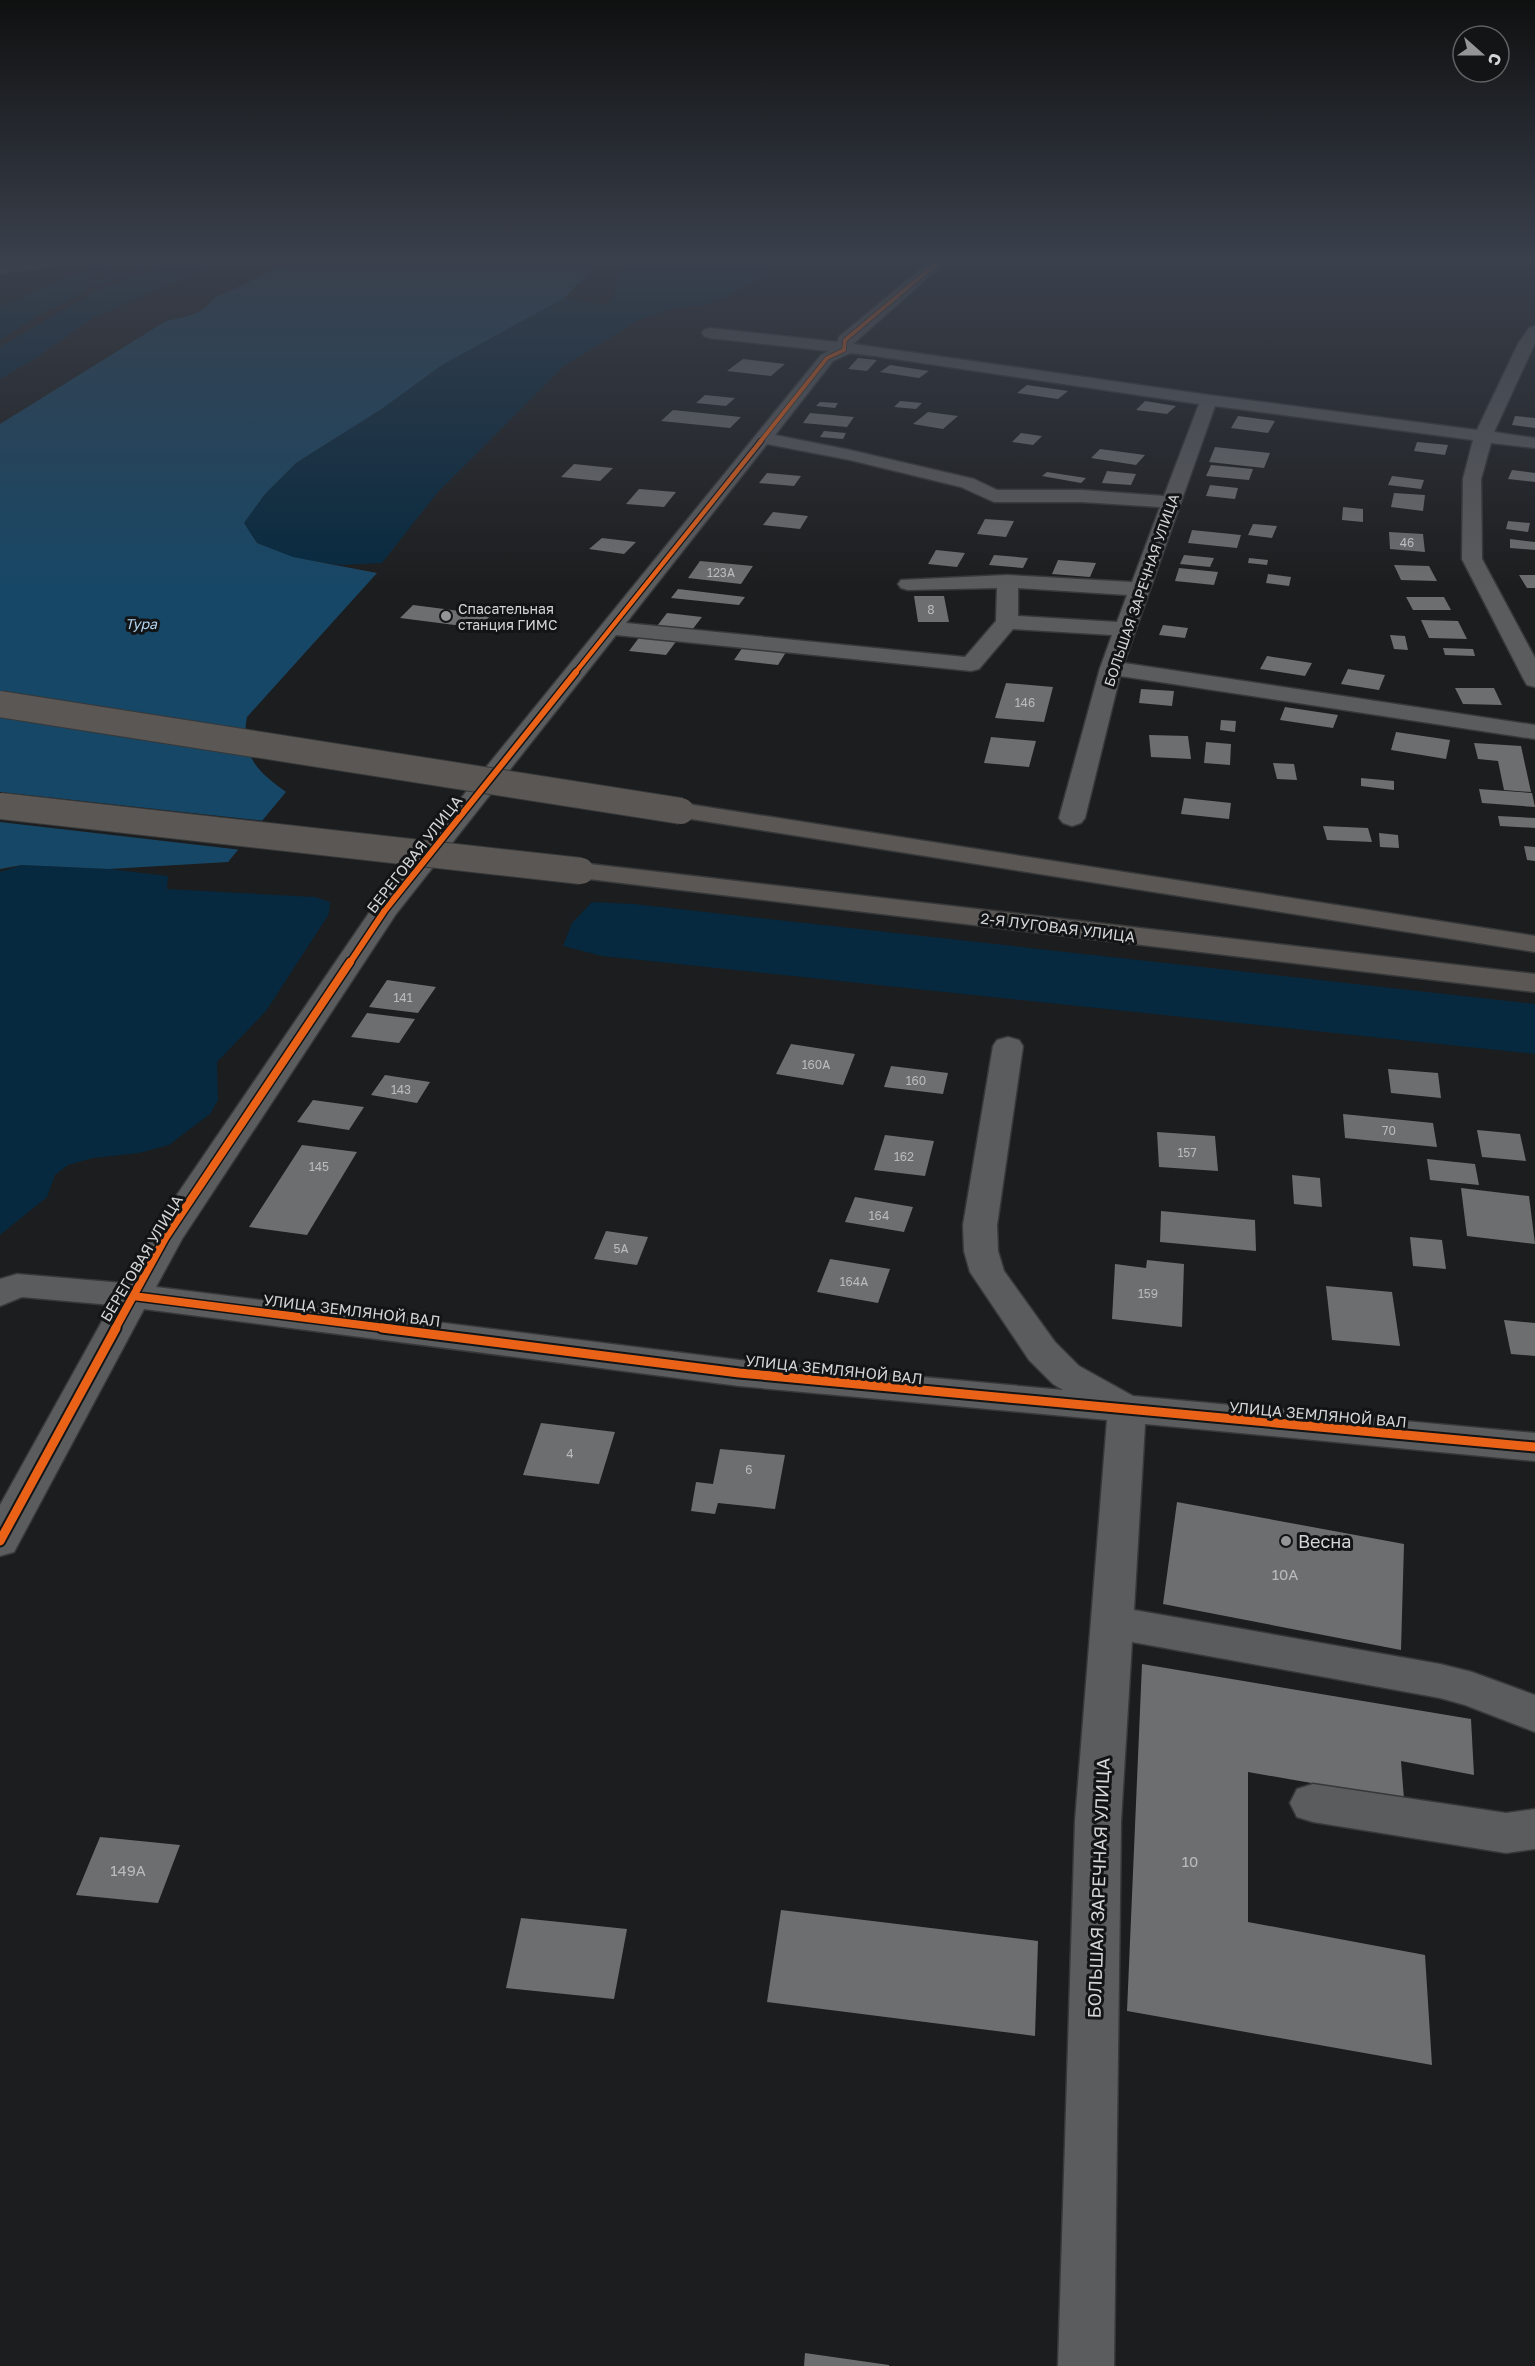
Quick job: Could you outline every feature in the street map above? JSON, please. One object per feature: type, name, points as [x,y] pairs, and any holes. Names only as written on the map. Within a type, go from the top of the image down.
[{"type":"main road","points":[[0,704],[1535,944]]},
{"type":"main road","name":"2-Я ЛУГОВАЯ УЛИЦА","points":[[0,806],[581,871],[1535,983]]},
{"type":"street","name":"БЕРЕГОВАЯ УЛИЦА","points":[[0,1541],[165,1238],[385,910],[819,368]]},
{"type":"street","points":[[994,368],[1209,400],[1535,443]]},
{"type":"street","points":[[1515,368],[1483,436],[1472,479],[1472,559],[1535,680]]},
{"type":"street","name":"БОЛЬШАЯ ЗАРЕЧНАЯ УЛИЦА","points":[[1072,818],[1111,668],[1209,400]]},
{"type":"street","points":[[763,438],[850,455],[968,483],[994,496],[1082,496],[1172,502]]},
{"type":"street","points":[[610,628],[971,664],[1006,622],[1007,581]]},
{"type":"street","points":[[908,584],[1007,581],[1140,589]]},
{"type":"street","points":[[1006,622],[1126,629]]},
{"type":"street","points":[[1111,668],[1535,732]]},
{"type":"street","points":[[1008,1046],[980,1225],[981,1251],[987,1272],[1042,1351],[1066,1375],[1127,1410]]},
{"type":"street","name":"УЛИЦА ЗЕМЛЯНОЙ ВАЛ","points":[[0,1294],[17,1285],[133,1296],[739,1373],[1535,1447]]},
{"type":"street","name":"БОЛЬШАЯ ЗАРЕЧНАЯ УЛИЦА","points":[[1086,2366],[1098,1821],[1127,1410]]},
{"type":"street","points":[[1111,1622],[1440,1681],[1472,1689],[1535,1713]]},
{"type":"street","points":[[1313,1803],[1506,1833],[1535,1829]]},
{"type":"shaded area","points":[[0,368],[18,368],[0,379]]},
{"type":"shaded area","points":[[437,368],[562,368],[438,492],[382,563],[340,565],[293,558],[257,543],[244,523],[265,494],[296,463],[383,408]]},
{"type":"shaded area","points":[[22,865],[109,869],[168,876],[167,889],[315,897],[330,902],[329,914],[266,1011],[217,1062],[218,1100],[210,1114],[169,1145],[139,1153],[93,1158],[68,1165],[55,1175],[47,1197],[0,1235],[0,872]]},
{"type":"shaded area","points":[[592,902],[634,904],[1535,1004],[1535,1054],[602,956],[563,946],[572,923]]},
{"type":"water","name":"Тура","points":[[90,368],[437,368],[383,408],[296,463],[265,494],[244,523],[257,543],[293,557],[377,573],[247,717],[246,742],[253,761],[267,777],[286,792],[228,862],[109,869],[22,865],[0,869],[0,424]]},
{"type":"pier","points":[[0,792],[266,821],[242,850],[0,822]]},
{"type":"building","points":[[730,368],[780,368],[771,376],[727,371]]},
{"type":"building","points":[[849,368],[869,368],[867,371]]},
{"type":"building","points":[[885,368],[929,371],[919,378],[880,372]]},
{"type":"building","points":[[1027,385],[1068,391],[1058,399],[1017,393]]},
{"type":"building","points":[[705,395],[735,398],[726,406],[696,403]]},
{"type":"building","points":[[900,401],[922,403],[916,409],[894,407]]},
{"type":"building","points":[[1145,401],[1176,406],[1167,414],[1136,410]]},
{"type":"building","points":[[820,402],[838,403],[835,408],[816,406]]},
{"type":"building","points":[[673,410],[741,417],[730,428],[661,421]]},
{"type":"building","points":[[928,412],[958,416],[943,429],[913,424]]},
{"type":"building","points":[[810,413],[854,417],[847,427],[803,423]]},
{"type":"building","points":[[1238,416],[1275,421],[1268,433],[1231,428]]},
{"type":"building","points":[[1515,416],[1535,418],[1535,428],[1512,425]]},
{"type":"building","points":[[824,431],[846,433],[843,439],[820,437]]},
{"type":"building","points":[[1021,433],[1042,436],[1033,445],[1012,442]]},
{"type":"building","points":[[1417,442],[1448,445],[1445,455],[1414,451]]},
{"type":"building","points":[[1215,447],[1270,453],[1264,468],[1209,462]]},
{"type":"building","points":[[1100,449],[1145,455],[1136,465],[1091,458]]},
{"type":"building","points":[[574,464],[613,468],[600,481],[561,477]]},
{"type":"building","points":[[1211,465],[1253,469],[1249,480],[1206,476]]},
{"type":"building","points":[[1512,470],[1535,473],[1535,482],[1508,479]]},
{"type":"building","points":[[1107,471],[1136,474],[1131,485],[1102,483]]},
{"type":"building","points":[[1047,472],[1086,478],[1081,483],[1042,476]]},
{"type":"building","points":[[767,473],[801,476],[794,486],[759,483]]},
{"type":"building","points":[[1392,476],[1424,480],[1421,489],[1388,485]]},
{"type":"building","points":[[1210,485],[1238,488],[1235,499],[1206,496]]},
{"type":"building","points":[[639,489],[676,492],[664,507],[626,504]]},
{"type":"building","points":[[1394,493],[1425,495],[1423,511],[1391,507]]},
{"type":"building","points":[[1343,507],[1363,509],[1363,522],[1342,520]]},
{"type":"building","points":[[773,512],[808,516],[800,529],[763,525]]},
{"type":"building","points":[[985,519],[1014,521],[1006,537],[977,534]]},
{"type":"building","points":[[1508,521],[1530,523],[1528,532],[1506,529]]},
{"type":"building","points":[[1253,524],[1277,526],[1272,538],[1248,535]]},
{"type":"building","points":[[1192,530],[1241,535],[1237,548],[1188,543]]},
{"type":"building","points":[[1389,532],[1423,534],[1425,552],[1390,549]]},
{"type":"building","points":[[602,538],[636,542],[624,554],[589,549]]},
{"type":"building","points":[[1510,539],[1535,542],[1535,550],[1510,548]]},
{"type":"building","points":[[936,550],[965,553],[957,567],[928,564]]},
{"type":"building","points":[[994,555],[1028,558],[1023,568],[989,565]]},
{"type":"building","points":[[1184,555],[1214,558],[1210,567],[1180,564]]},
{"type":"building","points":[[1249,558],[1268,560],[1267,565],[1248,563]]},
{"type":"building","points":[[1058,560],[1096,563],[1090,577],[1052,574]]},
{"type":"building","points":[[700,561],[753,566],[741,584],[688,578]]},
{"type":"building","points":[[1394,565],[1429,566],[1437,581],[1401,580]]},
{"type":"building","points":[[1179,568],[1218,572],[1214,585],[1175,581]]},
{"type":"building","points":[[1268,574],[1291,577],[1289,586],[1266,583]]},
{"type":"building","points":[[1519,575],[1535,575],[1535,588],[1527,588]]},
{"type":"building","points":[[678,589],[745,597],[739,605],[671,598]]},
{"type":"building","points":[[914,596],[944,596],[949,622],[918,622]]},
{"type":"building","points":[[1406,597],[1444,597],[1451,610],[1413,610]]},
{"type":"building","name":"Спасательная станция ГИМС","points":[[413,605],[491,615],[478,628],[400,618]]},
{"type":"building","points":[[667,613],[702,617],[692,630],[657,626]]},
{"type":"building","points":[[1421,620],[1458,621],[1467,639],[1429,638]]},
{"type":"building","points":[[1163,625],[1188,628],[1185,638],[1159,635]]},
{"type":"building","points":[[641,635],[678,639],[666,655],[629,651]]},
{"type":"building","points":[[1390,635],[1405,636],[1408,650],[1394,649]]},
{"type":"building","points":[[745,644],[788,649],[778,665],[734,660]]},
{"type":"building","points":[[1443,648],[1473,649],[1475,656],[1445,655]]},
{"type":"building","points":[[1267,656],[1312,663],[1305,676],[1260,669]]},
{"type":"building","points":[[1348,669],[1385,675],[1379,690],[1341,684]]},
{"type":"building","points":[[1006,683],[1053,687],[1044,722],[995,718]]},
{"type":"building","points":[[1455,688],[1494,688],[1502,705],[1463,704]]},
{"type":"building","points":[[1141,689],[1174,691],[1172,706],[1139,703]]},
{"type":"building","points":[[1285,707],[1338,715],[1333,728],[1280,720]]},
{"type":"building","points":[[1221,720],[1236,721],[1235,732],[1220,730]]},
{"type":"building","points":[[1396,732],[1450,740],[1446,759],[1391,750]]},
{"type":"building","points":[[1149,735],[1188,736],[1191,759],[1151,757]]},
{"type":"building","points":[[991,737],[1036,741],[1029,767],[984,763]]},
{"type":"building","points":[[1206,742],[1231,744],[1230,765],[1204,763]]},
{"type":"building","points":[[1474,743],[1521,746],[1531,792],[1504,790],[1498,761],[1478,759]]},
{"type":"building","points":[[1273,763],[1294,764],[1297,780],[1277,779]]},
{"type":"building","points":[[1361,778],[1394,781],[1394,790],[1361,786]]},
{"type":"building","points":[[1479,789],[1532,793],[1535,807],[1482,803]]},
{"type":"building","points":[[1184,798],[1231,803],[1229,819],[1181,814]]},
{"type":"building","points":[[1498,816],[1535,818],[1535,828],[1500,826]]},
{"type":"building","points":[[1323,826],[1368,828],[1372,842],[1327,840]]},
{"type":"building","points":[[1379,833],[1398,835],[1399,848],[1380,847]]},
{"type":"building","points":[[1524,846],[1535,847],[1535,861],[1527,860]]},
{"type":"building","points":[[387,980],[436,987],[418,1013],[369,1007]]},
{"type":"building","points":[[367,1013],[415,1019],[399,1043],[351,1037]]},
{"type":"building","points":[[791,1044],[855,1054],[843,1085],[776,1074]]},
{"type":"building","points":[[891,1066],[948,1073],[943,1094],[884,1087]]},
{"type":"building","points":[[1388,1069],[1438,1073],[1441,1098],[1391,1093]]},
{"type":"building","points":[[385,1075],[430,1082],[417,1103],[371,1095]]},
{"type":"building","points":[[313,1100],[364,1107],[349,1130],[297,1122]]},
{"type":"building","points":[[1343,1114],[1433,1123],[1437,1147],[1345,1138]]},
{"type":"building","points":[[1477,1130],[1520,1134],[1526,1161],[1482,1157]]},
{"type":"building","points":[[1157,1132],[1215,1136],[1218,1171],[1159,1167]]},
{"type":"building","points":[[885,1135],[934,1141],[925,1176],[874,1170]]},
{"type":"building","points":[[302,1145],[357,1152],[307,1235],[249,1227]]},
{"type":"building","points":[[1427,1159],[1475,1164],[1479,1185],[1430,1180]]},
{"type":"building","points":[[1292,1175],[1320,1178],[1322,1207],[1294,1204]]},
{"type":"building","points":[[1461,1188],[1529,1196],[1535,1244],[1467,1236]]},
{"type":"building","points":[[855,1197],[913,1207],[904,1232],[845,1222]]},
{"type":"building","points":[[1161,1211],[1255,1220],[1256,1251],[1160,1242]]},
{"type":"building","points":[[606,1231],[648,1237],[637,1265],[594,1259]]},
{"type":"building","points":[[1410,1237],[1442,1240],[1446,1269],[1413,1266]]},
{"type":"building","points":[[830,1259],[890,1269],[878,1303],[817,1292]]},
{"type":"building","points":[[1147,1260],[1184,1264],[1182,1327],[1112,1319],[1115,1264],[1146,1268]]},
{"type":"building","points":[[1326,1286],[1392,1292],[1400,1346],[1332,1340]]},
{"type":"building","points":[[1504,1320],[1535,1323],[1535,1356],[1511,1354]]},
{"type":"building","points":[[541,1423],[615,1432],[599,1484],[523,1475]]},
{"type":"building","points":[[720,1449],[785,1455],[775,1509],[718,1503],[715,1514],[691,1511],[696,1482],[713,1484]]},
{"type":"building","points":[[1177,1502],[1404,1544],[1401,1650],[1163,1604]]},
{"type":"building","points":[[1142,1664],[1471,1719],[1474,1775],[1401,1761],[1404,1799],[1248,1772],[1248,1922],[1425,1955],[1432,2065],[1127,2011]]},
{"type":"building","points":[[100,1837],[180,1845],[158,1903],[76,1895]]},
{"type":"building","points":[[781,1910],[1038,1941],[1035,2036],[767,2002]]},
{"type":"building","points":[[521,1918],[627,1929],[614,1999],[506,1988]]},
{"type":"building","points":[[805,2353],[889,2365],[889,2366],[804,2366]]},
{"type":"cycle path","points":[[0,1541],[165,1238],[385,910],[819,368]]},
{"type":"cycle path","points":[[133,1296],[739,1373],[1535,1447]]},
{"type":"place","name":"Спасательная станция ГИМС","points":[[446,616]]},
{"type":"place","name":"Весна","points":[[1286,1541]]}]
